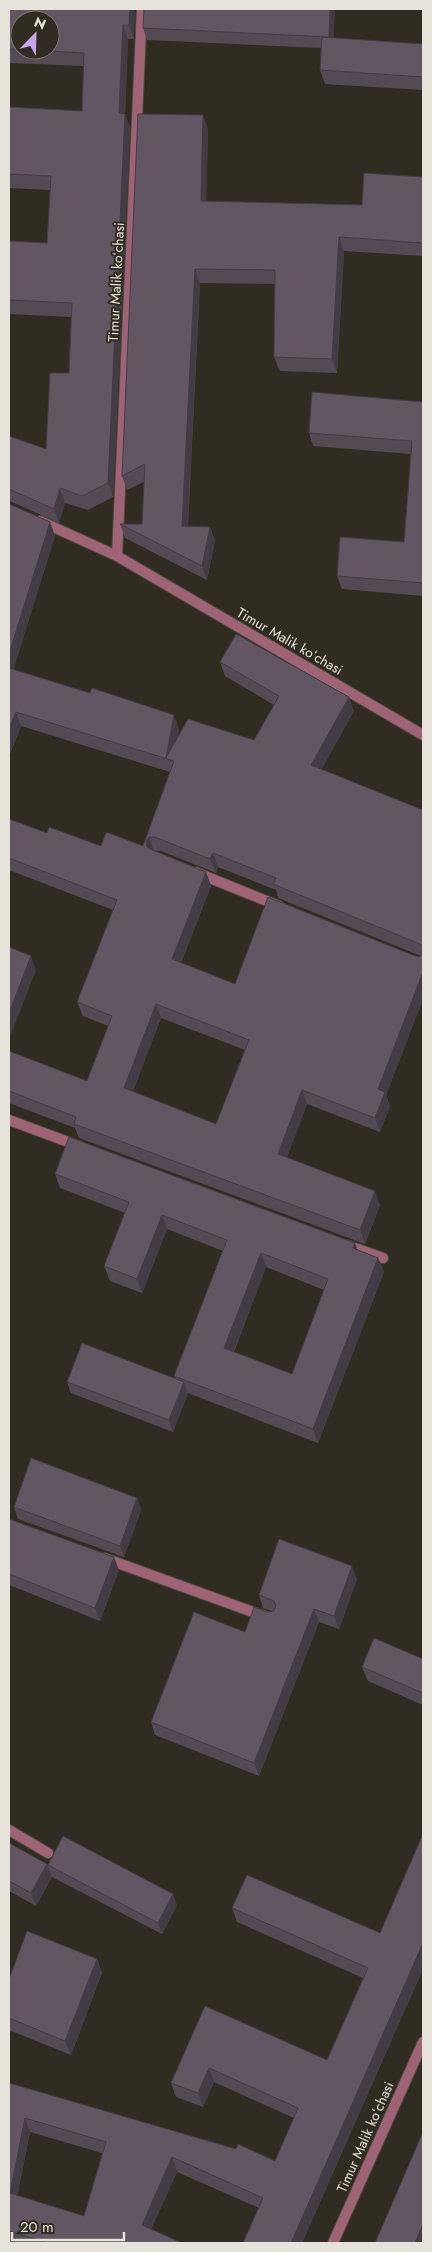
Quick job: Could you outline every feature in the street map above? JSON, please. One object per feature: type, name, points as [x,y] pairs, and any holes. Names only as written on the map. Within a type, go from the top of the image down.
[{"type":"street","name":"Timur Malik koʻchasi","points":[[117,556],[142,9]]},
{"type":"street","name":"Timur Malik koʻchasi","points":[[28,515],[117,556],[423,735]]},
{"type":"street","points":[[185,868],[286,908]]},
{"type":"street","points":[[9,1120],[93,1151]]},
{"type":"street","points":[[336,1241],[383,1258]]},
{"type":"street","points":[[91,1553],[274,1619]]},
{"type":"street","points":[[9,1830],[48,1853]]},
{"type":"street","name":"Timur Malik koʻchasi","points":[[333,2243],[423,2042]]},
{"type":"building","points":[[9,9],[130,9],[129,25],[123,25],[119,113],[125,114],[108,483],[82,496],[60,488],[54,509],[9,489],[9,436],[46,449],[50,373],[69,373],[72,303],[9,300],[9,241],[47,243],[51,176],[9,174],[9,107],[82,111],[84,53],[60,52],[60,10],[10,10],[9,49]]},
{"type":"building","points":[[144,9],[330,9],[329,37],[143,28]]},
{"type":"building","points":[[322,37],[423,44],[423,77],[320,70]]},
{"type":"building","points":[[138,114],[203,115],[201,201],[362,205],[364,173],[423,177],[423,243],[339,237],[332,359],[274,357],[275,270],[195,269],[182,526],[210,527],[202,566],[120,524],[142,524],[145,464],[122,476]]},
{"type":"building","points":[[312,392],[423,402],[423,583],[337,576],[340,537],[404,542],[412,441],[309,433]]},
{"type":"building","points":[[9,504],[50,522],[9,654]]},
{"type":"building","points":[[236,634],[349,697],[311,765],[423,810],[423,947],[420,944],[273,884],[276,878],[213,853],[210,859],[155,837],[149,837],[146,841],[147,847],[150,849],[206,872],[172,959],[235,984],[268,897],[415,956],[419,957],[423,954],[423,972],[378,1089],[385,1092],[375,1118],[302,1090],[278,1154],[375,1191],[360,1230],[74,1124],[76,1117],[9,1091],[9,1051],[87,1081],[112,1016],[77,1002],[117,900],[9,858],[9,819],[47,833],[49,827],[101,846],[106,832],[143,846],[174,761],[16,712],[9,729],[9,668],[90,693],[92,688],[174,715],[166,758],[188,719],[254,740],[279,696],[220,662]],"holes":[[[156,1004],[249,1040],[216,1124],[124,1088]]]},
{"type":"building","points":[[9,947],[31,956],[9,1013]]},
{"type":"building","points":[[69,1137],[355,1243],[353,1248],[378,1258],[313,1429],[174,1376],[227,1240],[162,1215],[137,1279],[104,1266],[129,1202],[55,1174]],"holes":[[[261,1253],[328,1279],[292,1374],[224,1348]]]},
{"type":"building","points":[[82,1343],[184,1382],[169,1420],[67,1382]]},
{"type":"building","points":[[31,1458],[137,1498],[120,1546],[14,1507]]},
{"type":"building","points":[[9,1519],[114,1557],[95,1608],[9,1574]]},
{"type":"building","points":[[279,1539],[352,1566],[334,1616],[314,1609],[254,1763],[151,1722],[194,1612],[245,1632],[254,1607],[267,1612],[274,1611],[276,1605],[274,1601],[259,1595]]},
{"type":"building","points":[[374,1638],[423,1659],[423,1693],[362,1667]]},
{"type":"building","points":[[423,1834],[423,1943],[291,2243],[243,2243],[263,2198],[172,2157],[142,2225],[182,2243],[48,2243],[9,2231],[9,2083],[236,2149],[238,2144],[275,2161],[298,2108],[209,2068],[198,2093],[171,2083],[205,2006],[327,2060],[368,1968],[232,1908],[247,1875],[380,1933]],"holes":[[[25,2118],[106,2142],[84,2216],[10,2193]]]},
{"type":"building","points":[[63,1836],[173,1894],[158,1923],[48,1865]]},
{"type":"building","points":[[9,1843],[47,1864],[31,1893],[9,1881]]},
{"type":"building","points":[[27,1931],[97,1959],[65,2041],[9,2018],[9,1979]]},
{"type":"building","points":[[423,2132],[423,2224],[415,2243],[375,2243]]}]
